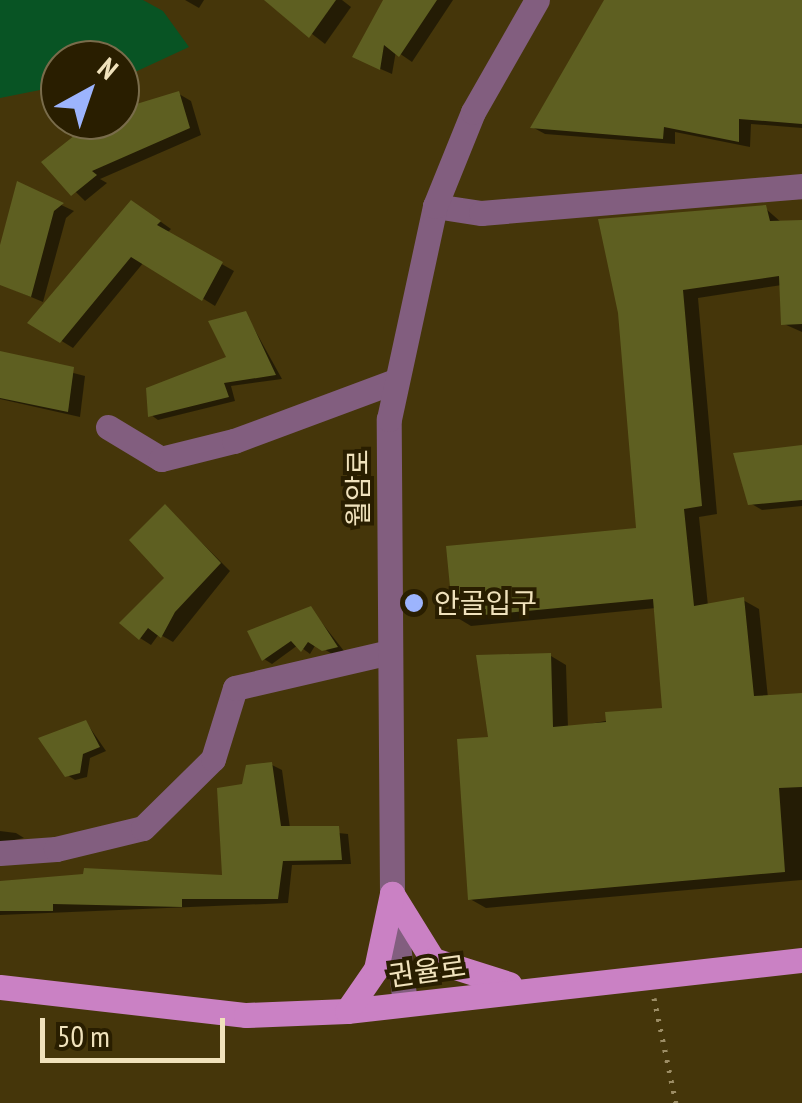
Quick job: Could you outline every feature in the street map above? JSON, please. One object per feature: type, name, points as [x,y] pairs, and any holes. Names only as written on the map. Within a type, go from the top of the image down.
[{"type":"main road","points":[[392,894],[432,960],[524,988]]},
{"type":"main road","points":[[347,1012],[376,968],[392,894]]},
{"type":"main road","name":"권율로","points":[[0,987],[246,1015],[347,1012],[524,988],[802,960]]},
{"type":"main road","points":[[758,965],[802,972]]},
{"type":"street","name":"월암로","points":[[406,1004],[392,894],[387,469],[395,380],[435,206],[473,112],[538,0]]},
{"type":"street","points":[[435,206],[482,212],[802,186]]},
{"type":"street","points":[[108,427],[161,458],[234,441],[395,380]]},
{"type":"street","points":[[0,853],[56,848],[143,828],[213,759],[235,688],[390,652]]},
{"type":"path","points":[[649,975],[676,1103]]},
{"type":"green space","points":[[0,0],[143,0],[163,11],[189,47],[140,70],[140,40],[40,40],[40,90],[0,98]]},
{"type":"building","points":[[264,0],[336,0],[309,38]]},
{"type":"building","points":[[383,0],[437,0],[399,57],[384,45],[380,70],[352,57]]},
{"type":"building","points":[[604,0],[802,0],[802,124],[739,119],[739,142],[664,127],[663,139],[530,128]]},
{"type":"building","points":[[179,91],[190,128],[92,171],[97,175],[71,196],[41,162],[69,140],[140,140],[140,103]]},
{"type":"building","points":[[17,181],[64,203],[54,211],[31,297],[0,285],[0,245]]},
{"type":"building","points":[[131,200],[161,221],[157,225],[223,262],[202,301],[131,257],[60,343],[27,323]]},
{"type":"building","points":[[766,205],[770,221],[802,220],[802,324],[781,325],[779,276],[683,290],[702,506],[684,509],[694,606],[744,597],[754,696],[802,693],[802,787],[779,788],[785,872],[468,900],[457,739],[488,737],[476,655],[551,653],[553,727],[606,722],[605,712],[662,708],[653,599],[453,618],[446,546],[636,528],[618,313],[598,219]]},
{"type":"building","points":[[246,311],[276,375],[224,383],[229,397],[148,417],[146,388],[226,357],[208,321]]},
{"type":"building","points":[[0,351],[74,367],[68,412],[0,398]]},
{"type":"building","points":[[802,445],[802,500],[748,505],[733,453]]},
{"type":"building","points":[[165,504],[221,563],[175,612],[161,638],[148,628],[139,640],[119,623],[164,578],[129,540]]},
{"type":"building","points":[[311,606],[338,647],[322,651],[308,642],[301,652],[291,641],[262,661],[247,631]]},
{"type":"building","points":[[86,720],[100,747],[83,754],[80,773],[65,777],[38,738]]},
{"type":"building","points":[[272,762],[281,826],[339,826],[342,860],[283,861],[278,899],[182,899],[182,907],[53,904],[53,911],[0,911],[0,881],[83,874],[84,868],[222,875],[217,788],[242,784],[246,765]]},
{"type":"place","name":"안골입구","points":[[414,603]]}]
